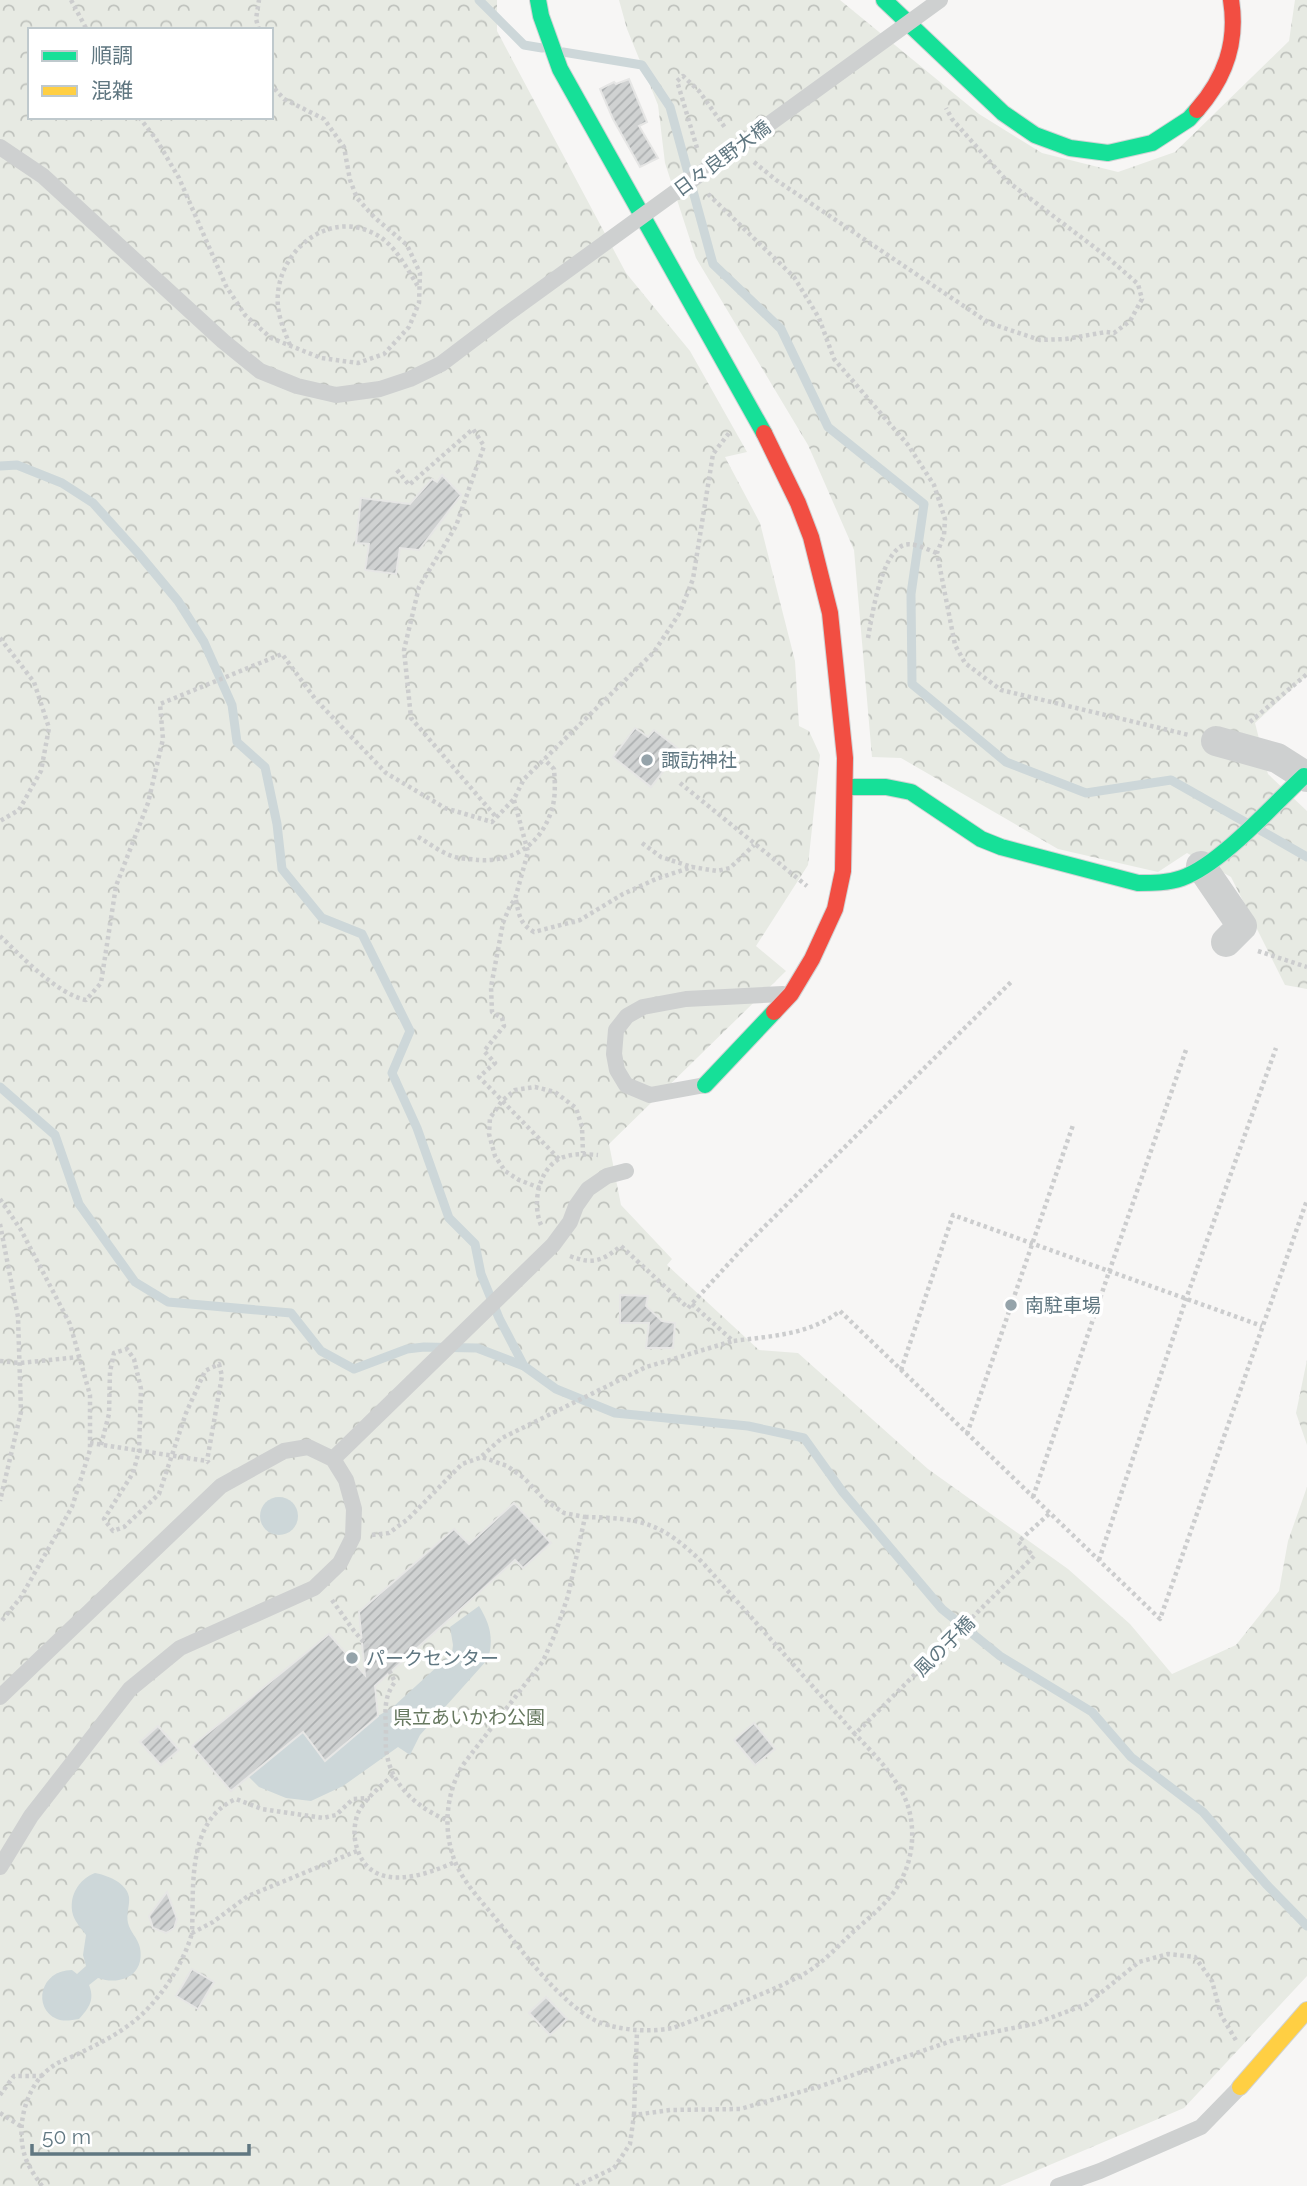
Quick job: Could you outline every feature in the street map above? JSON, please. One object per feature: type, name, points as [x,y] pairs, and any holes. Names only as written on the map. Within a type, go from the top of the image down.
[{"type":"street","points":[[538,0],[560,69],[755,415],[799,503],[811,537],[830,613],[845,758],[843,871],[835,909],[812,959],[791,994],[705,1085]]},
{"type":"street","points":[[884,0],[1003,113],[1035,135],[1070,148],[1108,153],[1152,143],[1189,119],[1214,91],[1230,54],[1233,12],[1231,0]]},
{"type":"street","points":[[845,787],[886,787],[911,792],[981,839],[1001,847],[1139,883],[1159,883],[1185,877],[1221,853],[1306,776],[1277,758],[1216,741]]},
{"type":"street","points":[[1201,866],[1242,926],[1231,937]]},
{"type":"street","points":[[1240,2087],[1307,2010]]},
{"type":"lane","name":"日々良野大橋","points":[[0,147],[43,176],[223,341],[260,371],[297,386],[336,395],[380,389],[410,379],[441,364],[940,0]]},
{"type":"lane","points":[[705,1085],[650,1095],[626,1085],[617,1070],[614,1054],[616,1030],[627,1016],[643,1007],[686,999],[791,994]]},
{"type":"lane","points":[[333,1459],[553,1245],[570,1222],[576,1206],[588,1189],[607,1176],[625,1171]]},
{"type":"lane","points":[[0,1697],[221,1486],[284,1451],[308,1447],[333,1459],[346,1480],[354,1509],[353,1537],[340,1563],[314,1588],[180,1648],[130,1689],[31,1816],[0,1867]]},
{"type":"lane","points":[[1058,2186],[1100,2171],[1201,2127],[1240,2087]]},
{"type":"path","points":[[71,0],[86,28]]},
{"type":"path","points":[[259,28],[260,0]]},
{"type":"path","points":[[698,149],[677,81],[683,76],[699,91],[731,135]]},
{"type":"path","points":[[141,119],[179,178],[226,286],[245,315],[271,338],[321,358],[358,363],[384,354],[409,327],[419,303],[420,273],[407,245],[357,198],[350,180],[344,147],[324,119],[284,99],[273,87]]},
{"type":"path","points":[[753,160],[776,180],[989,323],[1040,340],[1066,340],[1105,332],[1114,333],[1130,321],[1142,299],[1138,284],[1106,256],[1007,181],[952,119],[945,106],[950,99],[977,88]]},
{"type":"path","points":[[706,184],[709,196],[794,277],[819,318],[834,359],[908,445],[934,485],[945,519],[944,535],[937,553],[955,645],[965,663],[1001,690],[1216,741],[1222,732],[1245,725],[1307,674]]},
{"type":"path","points":[[290,346],[278,316],[278,292],[285,267],[301,243],[324,230],[349,226],[376,234],[397,253],[419,288]]},
{"type":"path","points":[[0,936],[28,963],[73,997],[86,1000],[101,983],[116,886],[148,803],[163,739],[160,704],[282,654],[316,700],[386,773],[445,808],[492,822],[514,799],[524,779],[654,652],[679,614],[692,579],[713,454],[730,431],[755,415]]},
{"type":"path","points":[[397,470],[409,485],[473,429],[484,446],[456,526],[419,587],[404,650],[411,718],[496,817]]},
{"type":"path","points":[[867,649],[874,604],[893,555],[903,545],[937,553]]},
{"type":"path","points":[[0,638],[34,682],[49,728],[41,771],[19,810],[0,821]]},
{"type":"path","points":[[418,837],[453,857],[496,861],[511,858],[527,848],[551,813],[555,792],[554,769],[544,759]]},
{"type":"path","points":[[680,783],[835,909]]},
{"type":"path","points":[[514,799],[527,848],[516,899],[520,920],[534,932],[580,920],[623,894],[692,867]]},
{"type":"path","points":[[642,843],[661,858],[717,871],[730,868],[754,845]]},
{"type":"path","points":[[516,899],[510,905],[503,923],[491,988],[492,1012],[502,1018],[504,1026],[484,1051],[495,1063],[479,1077],[559,1159]]},
{"type":"path","points":[[1231,937],[1307,967]]},
{"type":"path","points":[[609,1157],[583,1153],[559,1159],[544,1174],[537,1197],[537,1216],[543,1232],[561,1252],[591,1262],[606,1258],[621,1246],[688,1308],[742,1249],[1011,982]]},
{"type":"path","points":[[1033,1497],[1187,1047]]},
{"type":"path","points":[[1099,1560],[1186,1299],[1276,1048]]},
{"type":"path","points":[[540,1188],[505,1171],[495,1156],[489,1134],[490,1118],[502,1101],[515,1090],[535,1087],[555,1092],[576,1108],[582,1127],[583,1153]]},
{"type":"path","points":[[967,1434],[1073,1125]]},
{"type":"path","points":[[0,1199],[21,1230],[70,1324],[90,1395],[89,1450],[72,1507],[21,1597],[0,1623]]},
{"type":"path","points":[[353,1537],[389,1533],[408,1519],[462,1464],[482,1457],[502,1438],[646,1367],[733,1340],[797,1332],[830,1319],[840,1311],[1160,1619],[1307,1200]]},
{"type":"path","points":[[901,1370],[953,1215],[1262,1326]]},
{"type":"path","points":[[0,1224],[18,1317],[21,1412],[0,1502]]},
{"type":"path","points":[[692,1304],[733,1340]]},
{"type":"path","points":[[100,1445],[109,1414],[110,1372],[114,1353],[127,1349],[134,1359],[141,1389],[139,1451],[133,1473],[104,1519],[113,1531],[124,1527],[159,1494],[186,1413],[205,1371],[219,1364],[222,1376],[207,1461],[221,1486]]},
{"type":"path","points":[[0,1361],[20,1363],[79,1357]]},
{"type":"path","points":[[90,1443],[207,1461]]},
{"type":"path","points":[[482,1457],[508,1465],[546,1501],[564,1513],[646,1522],[668,1532],[684,1544],[889,1771],[903,1793],[910,1812],[913,1831],[908,1864],[899,1885],[887,1900],[820,1963],[779,1987],[673,2028],[658,2031],[637,2031],[604,2024],[590,2018],[568,2001],[541,1974],[474,1892],[455,1862],[447,1820],[453,1782],[462,1766],[543,1661],[568,1596],[585,1517]]},
{"type":"path","name":"風の子橋","points":[[855,1734],[1034,1556],[1018,1542],[1050,1513]]},
{"type":"path","points":[[314,1588],[331,1599],[354,1631],[390,1672],[394,1682],[387,1693],[385,1712],[387,1755],[393,1775],[414,1801],[428,1813],[447,1820]]},
{"type":"path","points":[[393,1775],[360,1810],[355,1823],[357,1851],[370,1870],[388,1877],[407,1878],[455,1862]]},
{"type":"path","points":[[42,2186],[23,2152],[24,2106],[42,2076],[53,2066],[107,2040],[153,2005],[184,1956],[192,1933],[195,1861],[202,1836],[212,1816],[236,1798],[262,1810],[323,1818],[336,1815],[353,1799],[370,1798]]},
{"type":"path","points":[[192,1933],[214,1922],[248,1896],[357,1851]]},
{"type":"path","points":[[634,2115],[670,2110],[740,2109],[821,2086],[957,2039],[1034,2024],[1087,2004],[1139,1962],[1168,1954],[1195,1956],[1212,1981],[1221,2015],[1237,2042],[1276,2046]]},
{"type":"path","points":[[576,2186],[614,2168],[630,2144],[634,2115],[637,2031]]},
{"type":"path","points":[[0,2095],[14,2076],[42,2076]]},
{"type":"path","points":[[0,2112],[22,2126]]},
{"type":"green space","name":"県立あいかわ公園","points":[[0,0],[497,0],[497,31],[626,273],[690,351],[747,452],[725,457],[760,523],[795,661],[799,726],[809,731],[820,755],[808,865],[756,946],[786,971],[609,1144],[621,1205],[672,1259],[667,1265],[759,1350],[798,1353],[928,1469],[1068,1569],[1130,1624],[1172,1674],[1236,1645],[1279,1591],[1288,1541],[1307,1487],[1307,1976],[1184,2108],[1000,2186],[0,2186]]},
{"type":"green space","points":[[619,0],[840,0],[979,114],[1042,153],[1118,172],[1175,152],[1289,41],[1295,0],[1307,0],[1307,675],[1255,723],[1268,774],[1307,811],[1307,989],[1285,985],[1231,877],[1187,853],[1158,872],[1058,849],[901,758],[872,757],[854,550],[808,445],[696,258],[665,163],[658,105],[627,29]]},
{"type":"green space","points":[[1307,1360],[1307,1445],[1296,1413]]},
{"type":"shaded area","points":[[279,1497],[293,1502],[298,1516],[293,1530],[279,1535],[265,1530],[260,1516],[265,1502]]},
{"type":"shaded area","points":[[479,1606],[490,1631],[488,1659],[420,1735],[410,1755],[398,1747],[343,1786],[311,1801],[286,1798],[259,1787],[249,1777],[303,1732],[326,1760],[378,1716],[393,1707],[452,1653],[450,1627]]},
{"type":"shaded area","points":[[95,1873],[116,1880],[125,1888],[129,1900],[128,1923],[138,1941],[141,1957],[139,1965],[130,1976],[115,1980],[98,1978],[89,1985],[90,2004],[79,2019],[60,2020],[49,2014],[44,2007],[43,1990],[53,1976],[72,1970],[77,1974],[86,1966],[83,1955],[86,1935],[74,1918],[72,1901],[76,1889],[84,1879]]},
{"type":"building","points":[[629,79],[647,122],[639,126],[658,158],[640,167],[613,119],[600,89]]},
{"type":"building","points":[[442,475],[461,495],[419,550],[400,548],[396,574],[365,570],[369,544],[356,543],[361,498],[410,504],[432,479],[437,482]]},
{"type":"building","points":[[635,728],[648,737],[654,730],[680,750],[651,787],[613,757]]},
{"type":"building","points":[[620,1295],[648,1296],[646,1306],[662,1321],[675,1323],[673,1348],[646,1348],[649,1323],[620,1323]]},
{"type":"building","name":"パークセンター","points":[[514,1503],[551,1543],[523,1568],[515,1560],[375,1686],[378,1716],[325,1761],[303,1732],[231,1791],[192,1746],[329,1634],[365,1675],[359,1612],[454,1529],[469,1544]]},
{"type":"building","points":[[754,1723],[775,1749],[755,1765],[734,1740]]},
{"type":"building","points":[[158,1726],[179,1750],[161,1765],[140,1742]]},
{"type":"building","points":[[167,1892],[177,1919],[174,1928],[166,1933],[153,1928],[149,1916]]},
{"type":"building","points":[[192,1969],[214,1982],[198,2009],[176,1996]]},
{"type":"building","points":[[546,1997],[567,2019],[550,2035],[529,2013]]},
{"type":"waterway","points":[[479,0],[524,45],[542,48]]},
{"type":"waterway","points":[[563,52],[642,65],[670,107],[713,264],[781,329],[828,427],[924,504],[911,594],[912,684],[1006,762],[1086,793],[1171,780],[1245,822]]},
{"type":"waterway","points":[[0,466],[17,465],[62,483],[93,503],[178,601],[204,642],[232,705],[237,742],[265,767],[277,824],[282,869],[322,918],[362,934],[410,1031],[392,1073],[417,1128],[449,1218],[475,1244],[481,1274],[499,1318],[524,1366]]},
{"type":"waterway","points":[[1260,830],[1307,857]]},
{"type":"waterway","points":[[0,1087],[55,1135],[79,1204],[135,1282],[168,1302],[291,1313],[321,1351],[354,1369],[407,1349],[477,1348],[524,1366],[556,1389],[615,1413],[748,1426],[804,1438],[842,1491],[942,1609],[1000,1656],[1092,1712],[1131,1757],[1203,1812],[1307,1926]]},
{"type":"traffic: fast","points":[[538,0],[560,69],[764,433]]},
{"type":"traffic: fast","points":[[884,0],[1003,113],[1035,135],[1070,148],[1108,153],[1152,143],[1189,119],[1197,110]]},
{"type":"traffic: fast","points":[[845,787],[886,787],[911,792],[981,839],[1001,847],[1138,883],[1149,883],[1182,878],[1213,860],[1246,833],[1304,776]]},
{"type":"traffic: fast","points":[[705,1085],[774,1012]]},
{"type":"traffic: slow","points":[[1240,2087],[1307,2010]]},
{"type":"traffic: jam","points":[[1197,110],[1215,85],[1227,59],[1233,31],[1231,0]]},
{"type":"traffic: jam","points":[[764,433],[798,503],[811,537],[830,613],[845,758],[843,871],[835,909],[812,959],[791,994],[774,1012]]},
{"type":"place","name":"諏訪神社","points":[[647,760]]},
{"type":"place","name":"南駐車場","points":[[1011,1305]]},
{"type":"place","name":"パークセンター","points":[[352,1658]]}]
